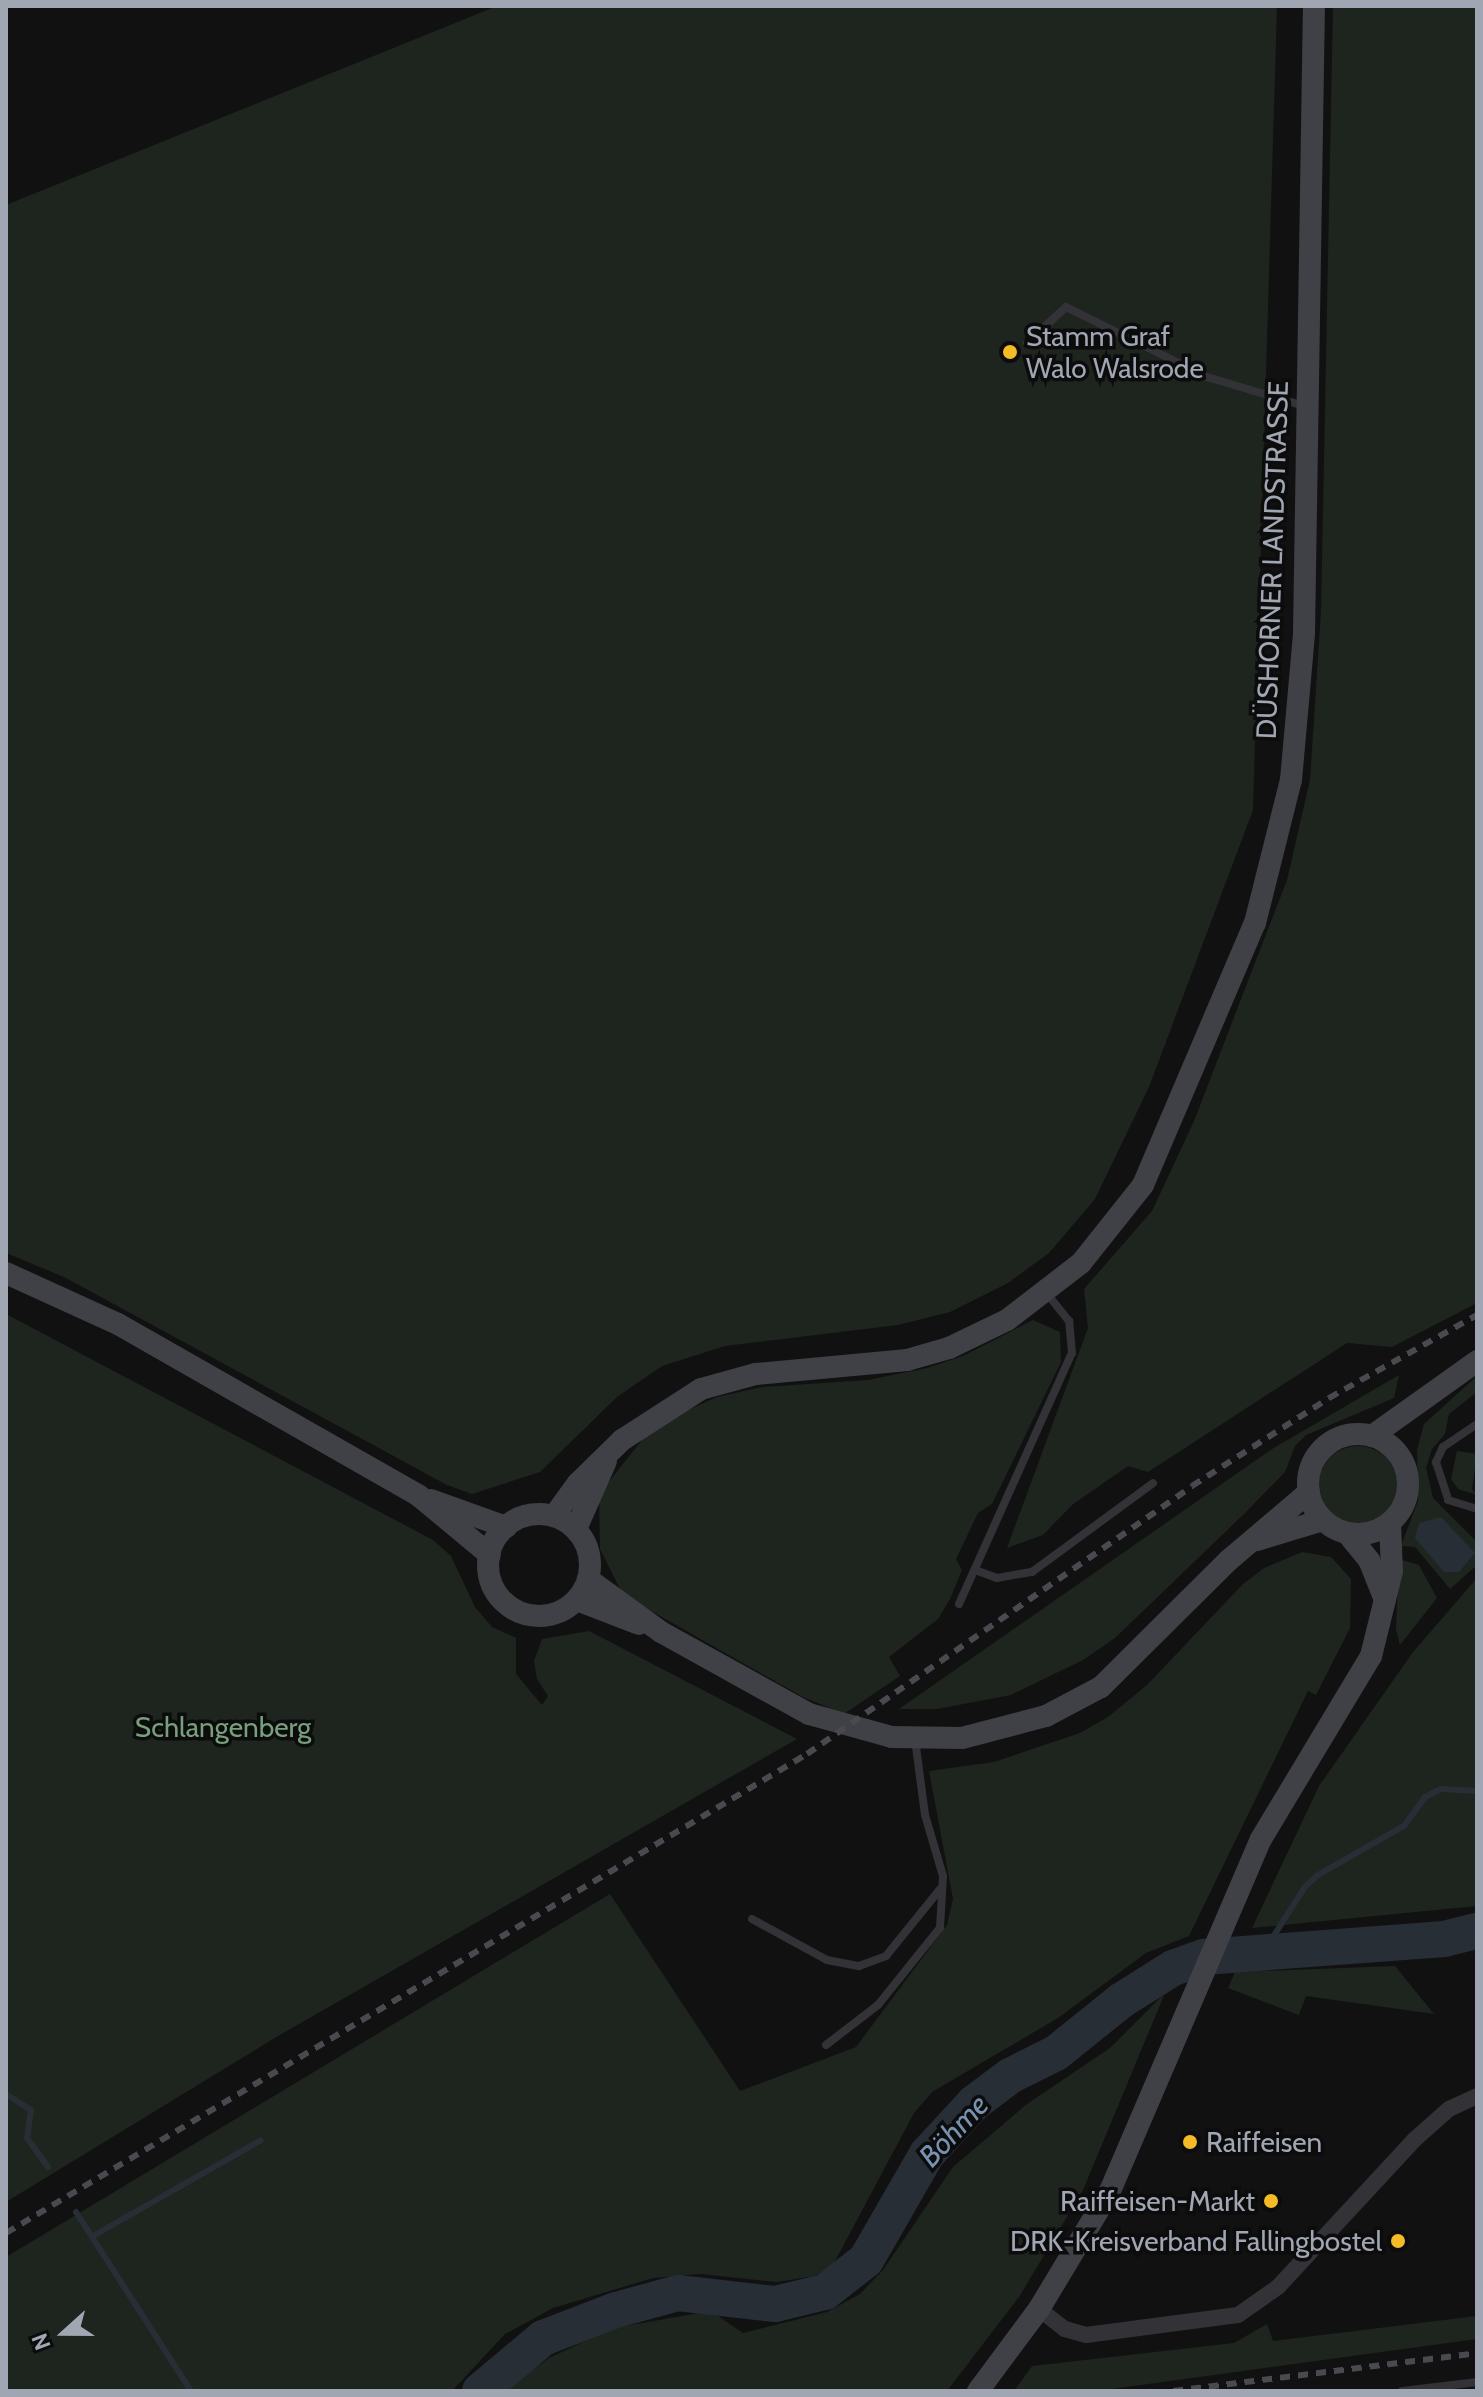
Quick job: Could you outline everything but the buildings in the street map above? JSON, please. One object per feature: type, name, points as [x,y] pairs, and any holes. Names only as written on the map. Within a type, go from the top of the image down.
[{"type":"main road","name":"DÜSHORNER LANDSTRASSE","points":[[554,1516],[578,1483],[610,1453],[669,1405],[717,1382],[907,1360],[980,1335],[1047,1294],[1115,1226],[1143,1185],[1268,882],[1291,780],[1304,633],[1314,6]]},
{"type":"main road","points":[[6,1273],[118,1324],[419,1496],[490,1555]]},
{"type":"main road","points":[[588,1579],[661,1632],[809,1714],[854,1730],[915,1739],[986,1734],[1071,1704],[1122,1670],[1252,1542],[1309,1492],[1321,1452],[1344,1437],[1372,1436],[1413,1411],[1477,1361]]},
{"type":"main road","points":[[1347,1533],[1363,1534],[1390,1523],[1400,1512],[1408,1486],[1401,1459],[1413,1411]]},
{"type":"main road","points":[[1372,1436],[1401,1459]]},
{"type":"main road","name":"DÜSHORNER LANDSTRASSE","points":[[576,1529],[610,1453]]},
{"type":"main road","points":[[1309,1492],[1323,1520],[1347,1533],[1369,1560],[1385,1600]]},
{"type":"main road","points":[[419,1496],[506,1527]]},
{"type":"main road","points":[[528,1515],[554,1516],[576,1529],[589,1558],[588,1579],[577,1600],[548,1615],[516,1610],[493,1587],[490,1555],[506,1527],[528,1515]]},
{"type":"main road","points":[[1252,1542],[1323,1520]]},
{"type":"main road","points":[[978,2391],[1039,2309],[1110,2191],[1249,1865],[1291,1783],[1371,1656],[1392,1571],[1390,1523]]},
{"type":"main road","points":[[577,1600],[661,1632]]},
{"type":"street","points":[[1039,2309],[1065,2329],[1086,2335],[1238,2315],[1278,2287],[1414,2140],[1449,2109],[1477,2096]]},
{"type":"lane","points":[[1027,343],[1066,307],[1207,377],[1309,407]]},
{"type":"lane","points":[[959,1604],[1072,1353],[1069,1321],[1047,1294]]},
{"type":"lane","points":[[1477,1424],[1443,1447],[1436,1462],[1448,1500],[1477,1509]]},
{"type":"lane","points":[[975,1570],[997,1578],[1032,1572],[1153,1483]]},
{"type":"lane","points":[[826,2045],[878,2005],[940,1928],[942,1887],[915,1739]]},
{"type":"lane","points":[[752,1919],[827,1960],[859,1966],[886,1956],[942,1887]]},
{"type":"lane","points":[[1402,2391],[1477,2382]]},
{"type":"green space","points":[[497,6],[1277,6],[1253,810],[1149,1087],[1095,1199],[1049,1253],[1008,1283],[950,1312],[898,1325],[725,1346],[662,1366],[617,1397],[540,1472],[472,1494],[447,1485],[64,1277],[6,1253],[6,205]]},
{"type":"green space","points":[[1333,6],[1477,6],[1477,1303],[1392,1347],[1347,1343],[1148,1472],[1128,1466],[1072,1505],[1043,1535],[1007,1548],[1088,1328],[1084,1289],[1152,1211],[1194,1121],[1287,880],[1310,780],[1321,611]]},
{"type":"green space","name":"Schlangenberg","points":[[6,1314],[433,1540],[451,1556],[475,1607],[492,1627],[516,1638],[516,1674],[542,1705],[548,1696],[537,1679],[534,1661],[542,1639],[589,1631],[797,1739],[278,2036],[6,2202]]},
{"type":"green space","points":[[1033,1320],[1060,1332],[1061,1362],[992,1504],[978,1513],[956,1559],[962,1570],[950,1599],[938,1619],[889,1657],[900,1676],[844,1714],[803,1697],[623,1595],[600,1549],[599,1494],[643,1439],[679,1414],[717,1397],[762,1387],[868,1380],[927,1368],[963,1356]]},
{"type":"green space","points":[[1399,1375],[1394,1398],[1306,1435],[1295,1446],[1285,1472],[1245,1513],[1115,1638],[1083,1660],[1011,1695],[937,1709],[899,1709],[1272,1449]]},
{"type":"green space","points":[[1477,1376],[1477,1392],[1449,1414],[1445,1434],[1432,1449],[1426,1468],[1433,1498],[1477,1542],[1477,1565],[1450,1589],[1415,1547],[1401,1546],[1418,1501],[1417,1450],[1424,1424]]},
{"type":"green space","points":[[1358,1446],[1373,1449],[1386,1458],[1395,1471],[1398,1486],[1395,1501],[1386,1514],[1373,1523],[1358,1526],[1343,1523],[1330,1514],[1321,1501],[1318,1486],[1321,1471],[1330,1458],[1343,1449]]},
{"type":"green space","points":[[1457,1451],[1477,1454],[1472,1489],[1477,1495],[1458,1489],[1451,1479]]},
{"type":"green space","points":[[1302,1552],[1331,1557],[1351,1579],[1350,1628],[1316,1695],[1308,1691],[1189,1936],[1146,1953],[1058,2018],[932,2092],[914,2113],[833,2265],[815,2276],[777,2282],[701,2274],[653,2278],[553,2308],[505,2334],[452,2391],[6,2391],[6,2257],[610,1894],[740,2091],[856,2047],[947,1925],[953,1899],[929,1771],[994,1762],[1080,1733],[1108,1717],[1147,1685],[1243,1584],[1264,1568]]},
{"type":"green space","points":[[1399,1559],[1419,1565],[1437,1598],[1400,1645],[1396,1630]]},
{"type":"green space","points":[[1477,1578],[1477,1906],[1252,1928],[1319,1786],[1413,1652]]},
{"type":"green space","points":[[1395,1966],[1434,2014],[1306,1996],[1299,2015],[1228,1988],[1235,1972]]},
{"type":"green space","points":[[1165,1993],[1083,2190],[1019,2297],[947,2391],[503,2391],[549,2358],[613,2328],[711,2311],[743,2333],[827,2312],[860,2294],[883,2270],[953,2167],[1027,2104],[1110,2048]]},
{"type":"green space","points":[[1477,2316],[1477,2339],[1097,2391],[1014,2391],[1032,2366],[1234,2343],[1267,2324],[1273,2341]]},
{"type":"shaded area","points":[[1441,1517],[1475,1553],[1459,1572],[1444,1572],[1415,1538],[1419,1523]]},
{"type":"waterway","points":[[1264,1951],[1305,1887],[1318,1875],[1404,1826],[1425,1797],[1441,1789],[1477,1791]]},
{"type":"waterway","name":"Böhme","points":[[480,2391],[543,2338],[616,2310],[678,2293],[775,2304],[825,2292],[866,2260],[927,2154],[974,2103],[1010,2076],[1056,2053],[1122,2000],[1173,1968],[1204,1957],[1444,1939],[1477,1931]]},
{"type":"waterway","points":[[6,2094],[31,2110],[27,2138],[48,2167]]},
{"type":"waterway","points":[[93,2236],[261,2140]]},
{"type":"waterway","points":[[76,2212],[191,2391]]},
{"type":"railway","points":[[6,2233],[807,1754],[1192,1486],[1329,1398],[1477,1315]]},
{"type":"railway","points":[[1173,2391],[1477,2353]]},
{"type":"place","name":"Stamm Graf Walo Walsrode","points":[[1010,352]]},
{"type":"place","name":"Raiffeisen","points":[[1190,2142]]},
{"type":"place","name":"Raiffeisen-Markt","points":[[1271,2201]]},
{"type":"place","name":"DRK-Kreisverband Fallingbostel","points":[[1398,2241]]}]
